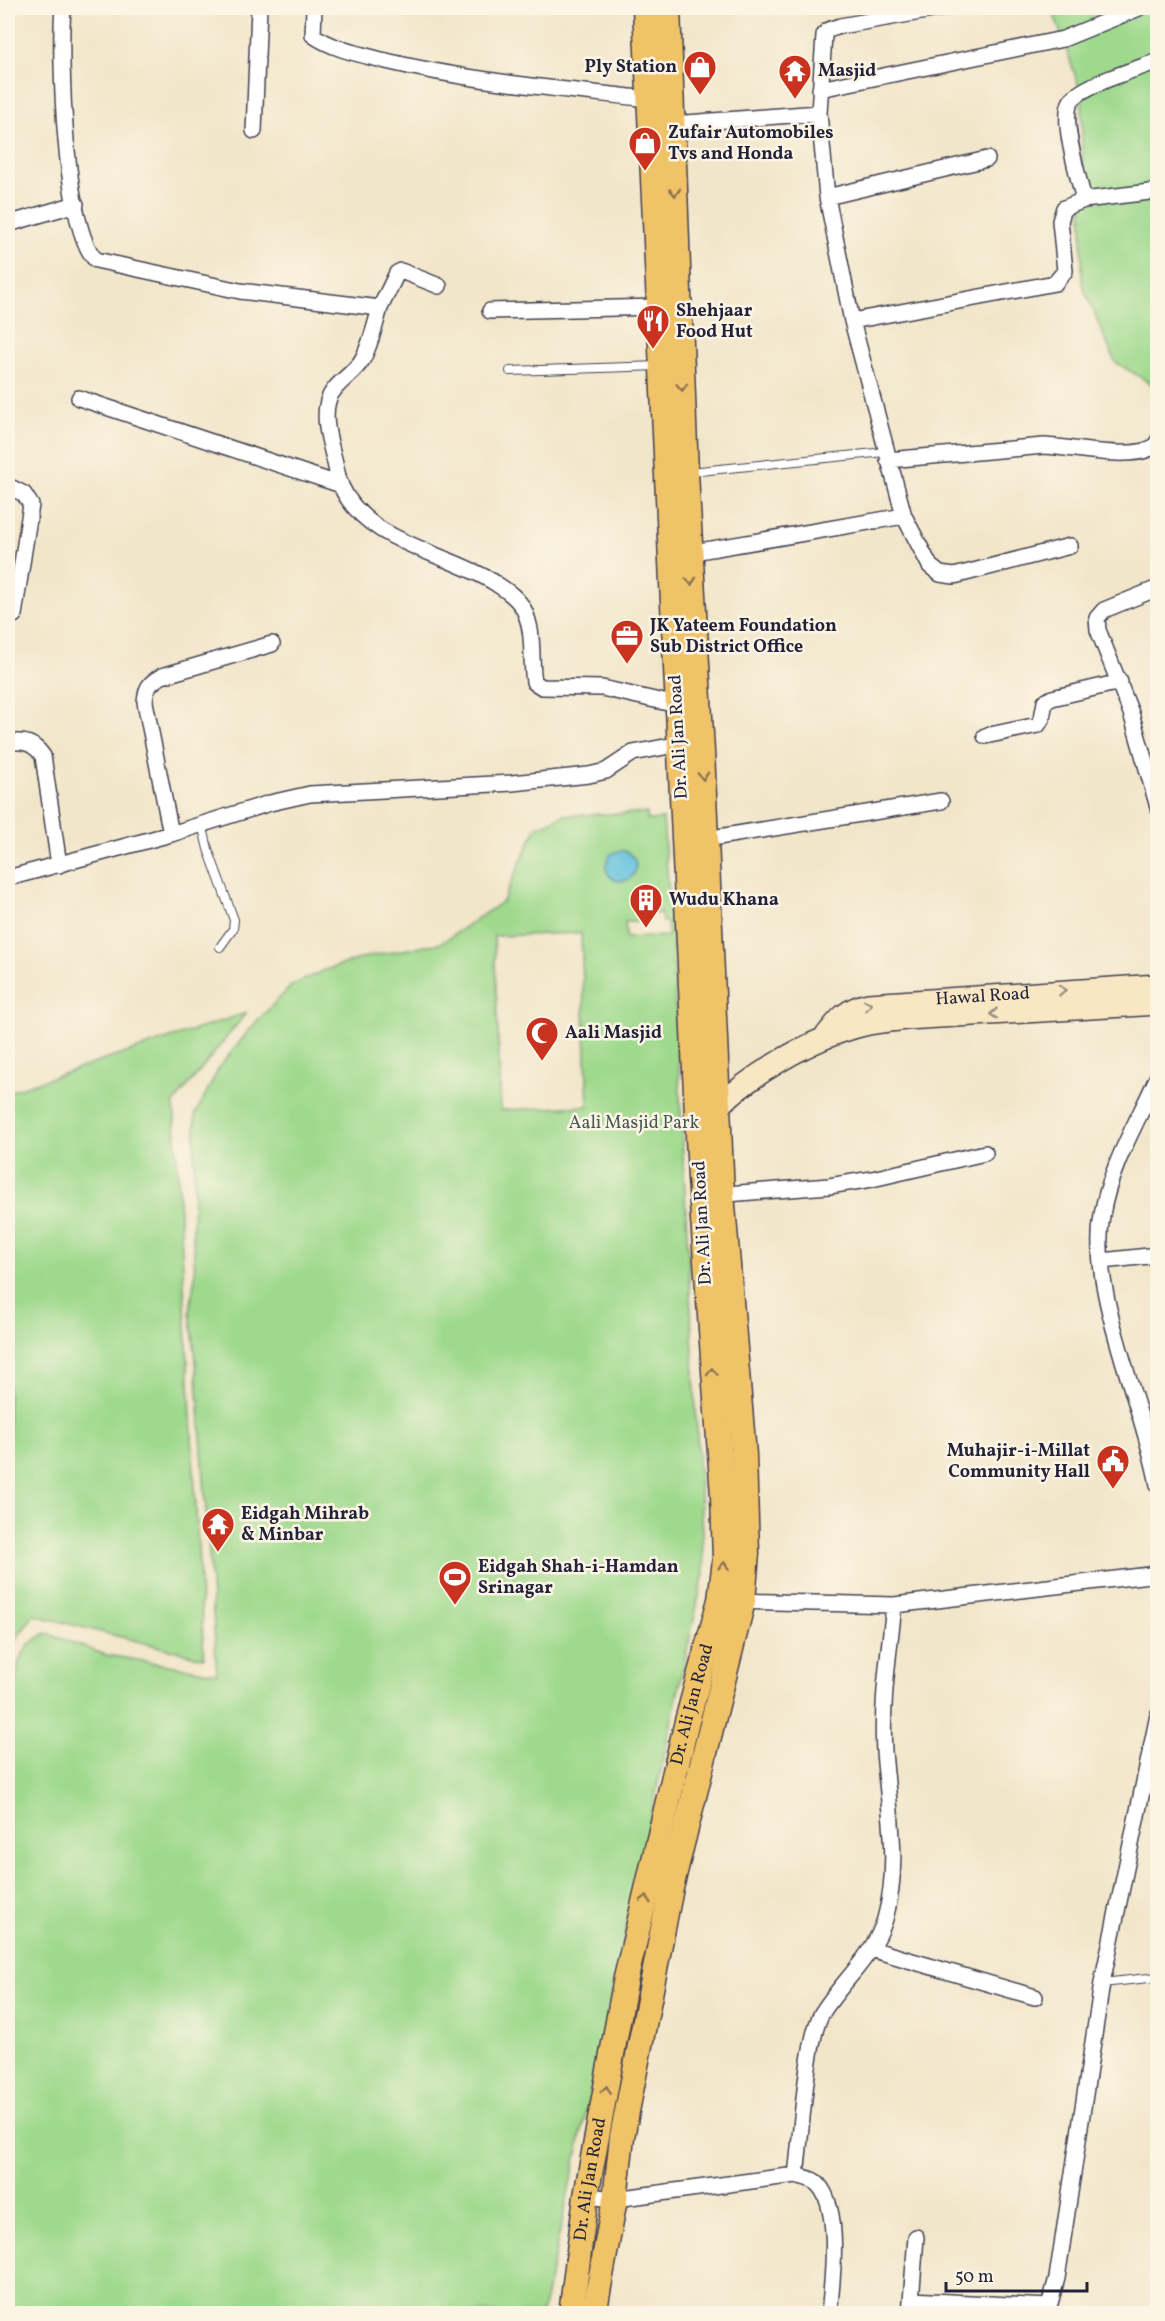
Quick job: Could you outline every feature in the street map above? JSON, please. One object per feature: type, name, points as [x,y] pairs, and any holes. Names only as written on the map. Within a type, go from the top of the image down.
[{"type":"main road","name":"Dr. Ali Jan Road","points":[[571,2313],[586,2196],[626,1978],[687,1721],[732,1601],[747,1553],[744,1455],[712,1195],[698,1125],[700,956],[706,839],[660,366],[645,8]]},
{"type":"main road","name":"Dr. Ali Jan Road","points":[[668,8],[686,473],[679,554],[677,705],[700,956],[718,1106],[712,1195]]},
{"type":"main road","name":"Hawal Road","points":[[823,1038],[843,1013],[852,1007],[868,1004],[1158,985]]},
{"type":"main road","name":"Hawal Road","points":[[698,1125],[718,1106],[763,1073],[823,1038],[866,1024],[906,1019],[1158,1004]]},
{"type":"main road","name":"Dr. Ali Jan Road","points":[[594,2313],[615,2199],[622,2137],[671,1888],[732,1601]]},
{"type":"street","points":[[63,8],[60,42],[67,154],[76,204],[89,254],[96,260],[109,265],[240,291],[380,308]]},
{"type":"street","points":[[254,132],[259,8]]},
{"type":"street","points":[[314,8],[313,35],[367,56],[460,76],[649,99]]},
{"type":"street","points":[[944,8],[828,30],[822,43],[819,113],[827,197],[852,321],[904,516],[930,566],[940,574],[954,576],[1070,546]]},
{"type":"street","points":[[820,89],[1063,39],[1139,8]]},
{"type":"street","points":[[1084,200],[1068,125],[1067,109],[1072,99],[1083,91],[1158,61]]},
{"type":"street","points":[[673,124],[819,113]]},
{"type":"street","points":[[827,197],[987,159]]},
{"type":"street","points":[[852,321],[1055,283],[1062,278],[1066,261],[1061,213],[1071,204],[1084,200],[1158,191]]},
{"type":"street","points":[[8,224],[76,204]]},
{"type":"street","points":[[439,286],[401,271],[397,273],[380,308],[362,360],[333,390],[326,414],[329,439],[341,484],[363,518],[380,529],[481,574],[510,592],[524,609],[531,635],[534,682],[542,687],[602,688],[677,705]]},
{"type":"street","points":[[490,311],[658,307]]},
{"type":"street","points":[[79,398],[341,484]]},
{"type":"street","points":[[887,456],[1044,446],[1067,446],[1123,454],[1147,451],[1158,441]]},
{"type":"street","points":[[8,486],[24,494],[31,505],[14,615]]},
{"type":"street","points":[[679,554],[904,516]]},
{"type":"street","points":[[1158,588],[1104,610],[1097,618],[1098,630],[1120,682],[1158,807]]},
{"type":"street","points":[[171,834],[145,702],[146,690],[152,681],[162,676],[272,644]]},
{"type":"street","points":[[985,736],[1038,725],[1045,702],[1052,698],[1120,682]]},
{"type":"street","points":[[8,742],[26,742],[36,746],[43,756],[59,865]]},
{"type":"street","points":[[8,878],[171,834],[270,802],[310,794],[513,783],[589,775],[606,771],[633,753],[680,744]]},
{"type":"street","points":[[706,839],[940,801]]},
{"type":"street","points":[[1158,1076],[1111,1176],[1101,1217],[1102,1261],[1108,1301],[1152,1432],[1158,1485]]},
{"type":"street","points":[[712,1195],[829,1186],[872,1179],[985,1153]]},
{"type":"street","points":[[1102,1261],[1158,1255]]},
{"type":"street","points":[[732,1601],[894,1605],[1158,1574]]},
{"type":"street","points":[[796,2175],[813,2038],[822,2014],[871,1949],[885,1920],[892,1881],[893,1838],[884,1737],[885,1692],[894,1605]]},
{"type":"street","points":[[916,2237],[911,2307],[1048,2310],[1057,2278],[1102,1983],[1158,1715]]},
{"type":"street","points":[[871,1949],[1035,1997]]},
{"type":"street","points":[[586,2196],[615,2199],[796,2175],[814,2182],[828,2200],[832,2225],[833,2280],[829,2313]]},
{"type":"lane","points":[[510,371],[660,366]]},
{"type":"lane","points":[[686,473],[887,456]]},
{"type":"lane","points":[[202,824],[208,849],[234,920],[233,929],[220,947]]},
{"type":"lane","points":[[1102,1983],[1158,1977]]},
{"type":"green space","points":[[1052,8],[1157,8],[1157,387],[1115,362],[1082,284],[1082,95]]},
{"type":"green space","name":"Eidgah Shah-i-Hamdan Srinagar","points":[[647,813],[647,820],[663,819],[672,936],[704,1573],[542,2313],[8,2314],[8,1725],[19,1661],[29,1644],[46,1633],[106,1655],[217,1673],[196,1361],[190,1311],[195,1275],[193,1238],[195,1115],[220,1066],[256,1022],[292,985],[325,970],[366,957],[441,943],[503,901],[536,828],[564,815]],"holes":[[[624,851],[634,874],[627,880],[617,881],[609,875]],[[661,913],[662,922],[667,922],[668,936],[626,938],[625,922],[648,922],[647,914]],[[581,933],[588,1106],[501,1110],[494,936]]]},
{"type":"green space","points":[[246,1013],[174,1103],[204,1658],[34,1615],[15,1640],[8,1674],[8,1092]]},
{"type":"water","points":[[621,851],[632,855],[636,866],[632,877],[621,881],[610,877],[606,866],[610,855]]},
{"type":"place","name":"Ply Station","points":[[700,96]]},
{"type":"place","name":"Masjid","points":[[795,100]]},
{"type":"place","name":"Zufair Automobiles Tvs and Honda","points":[[645,172]]},
{"type":"place","name":"Shehjaar Food Hut","points":[[653,350]]},
{"type":"place","name":"JK Yateem Foundation Sub District Office","points":[[627,665]]},
{"type":"place","name":"Wudu Khana","points":[[646,929]]},
{"type":"place","name":"Aali Masjid","points":[[542,1062]]},
{"type":"place","name":"Muhajir-i-Millat Community Hall","points":[[1113,1490]]},
{"type":"place","name":"Eidgah Mihrab & Minbar","points":[[218,1553]]},
{"type":"place","name":"Eidgah Shah-i-Hamdan Srinagar","points":[[455,1606]]},
{"type":"park label","name":"Aali Masjid Park","points":[[634,1123]]}]
